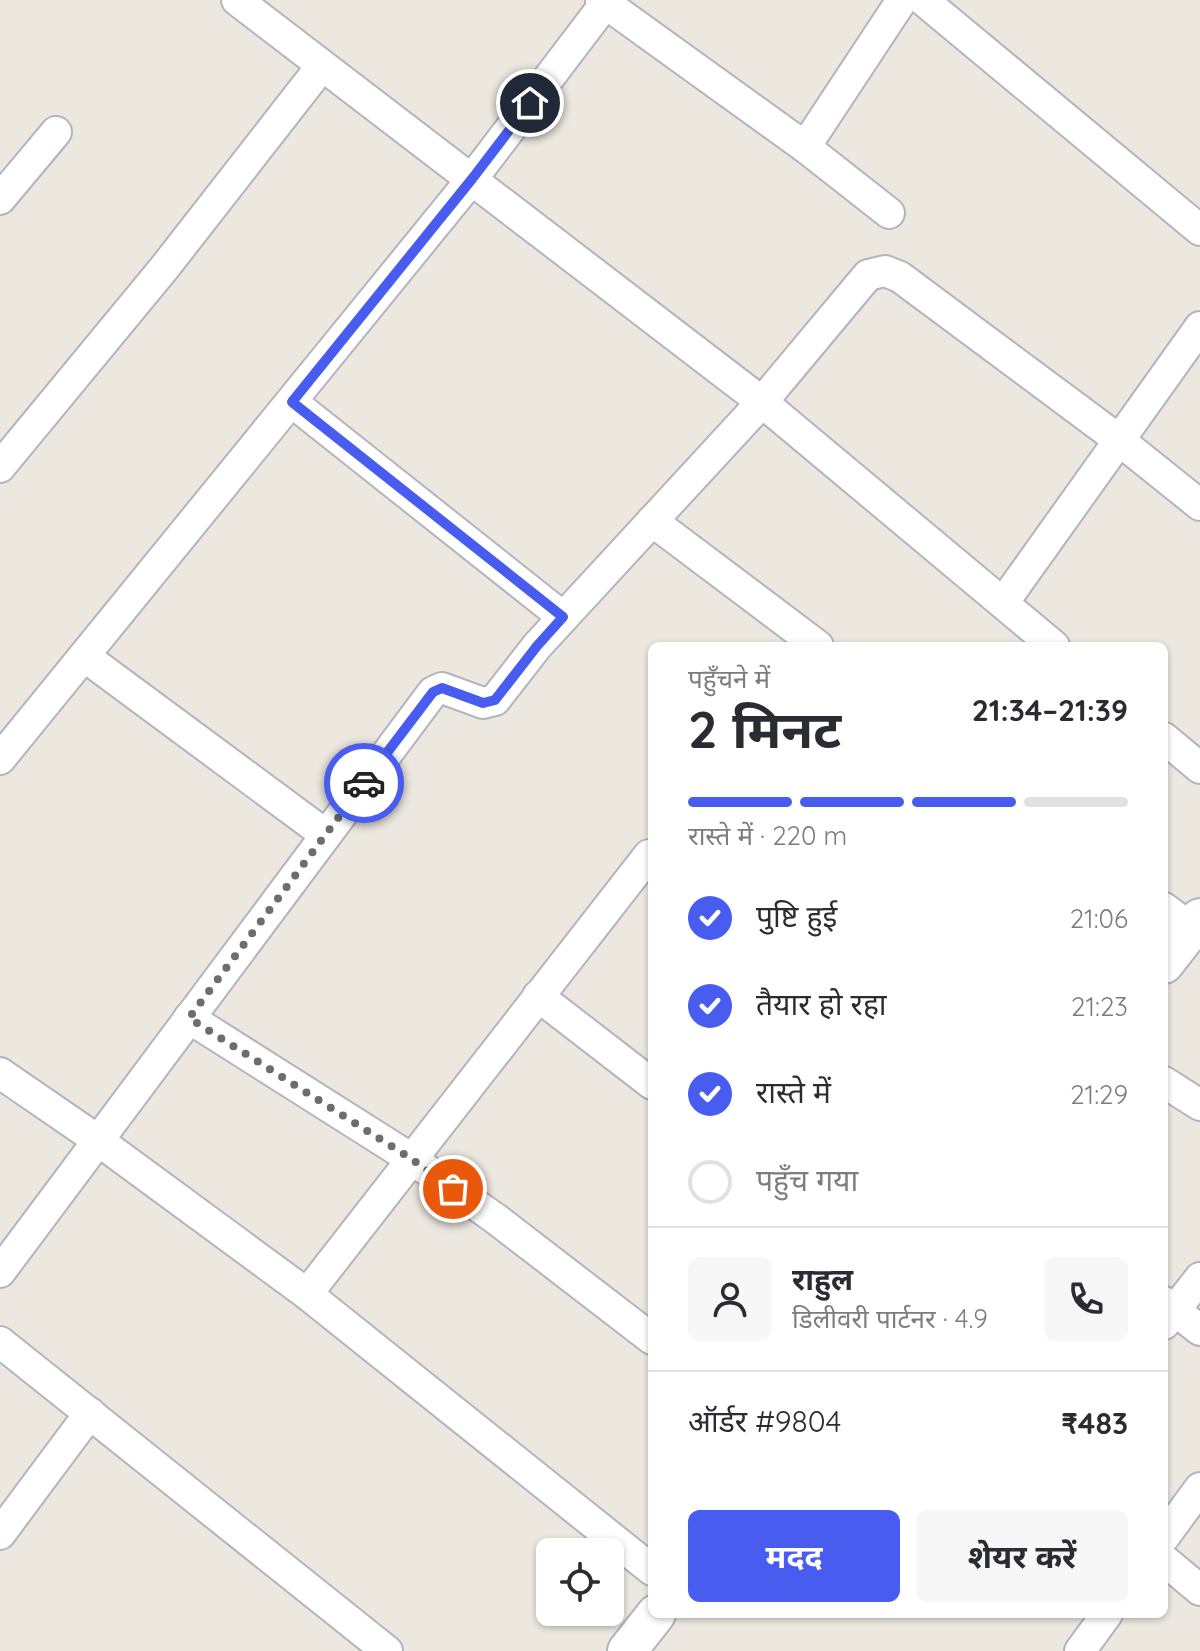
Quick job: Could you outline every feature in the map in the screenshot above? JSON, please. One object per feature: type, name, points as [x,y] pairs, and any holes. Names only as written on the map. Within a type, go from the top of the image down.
[{"type":"street","points":[[237,0],[762,402],[1049,642]]},
{"type":"street","points":[[805,147],[902,0]]},
{"type":"street","points":[[923,0],[1200,230]]},
{"type":"street","points":[[0,759],[472,179],[605,1],[805,147],[889,213]]},
{"type":"street","points":[[0,467],[165,267],[321,67]]},
{"type":"street","points":[[0,199],[56,132]]},
{"type":"street","points":[[0,1272],[433,692],[442,688],[483,703],[495,700],[537,646],[762,402],[868,275],[885,271],[900,277],[1119,440],[1200,505]]},
{"type":"street","points":[[1003,603],[1200,327]]},
{"type":"street","points":[[292,402],[563,617]]},
{"type":"street","points":[[652,521],[813,642]]},
{"type":"street","points":[[84,656],[326,835]]},
{"type":"street","points":[[1168,741],[1200,768]]},
{"type":"street","points":[[307,1294],[648,856]]},
{"type":"street","points":[[1168,955],[1185,918]]},
{"type":"street","points":[[538,996],[648,1081]]},
{"type":"street","points":[[189,1018],[410,1158],[496,1219],[648,1336]]},
{"type":"street","points":[[0,1073],[99,1141],[307,1294],[648,1567]]},
{"type":"street","points":[[1168,1085],[1200,1105]]},
{"type":"street","points":[[1200,1278],[1168,1313],[1200,1330]]},
{"type":"street","points":[[0,1342],[387,1651]]},
{"type":"street","points":[[0,1534],[90,1413]]},
{"type":"street","points":[[1168,1532],[1200,1488]]},
{"type":"street","points":[[1168,1563],[1200,1590]]},
{"type":"street","points":[[627,1651],[653,1618]]},
{"type":"street","points":[[1080,1651],[1104,1618]]},
{"type":"way so far","points":[[364,783],[189,1018],[410,1158],[453,1189]]},
{"type":"route","points":[[364,783],[433,692],[442,688],[483,703],[495,700],[563,617],[292,402],[530,103]]}]
